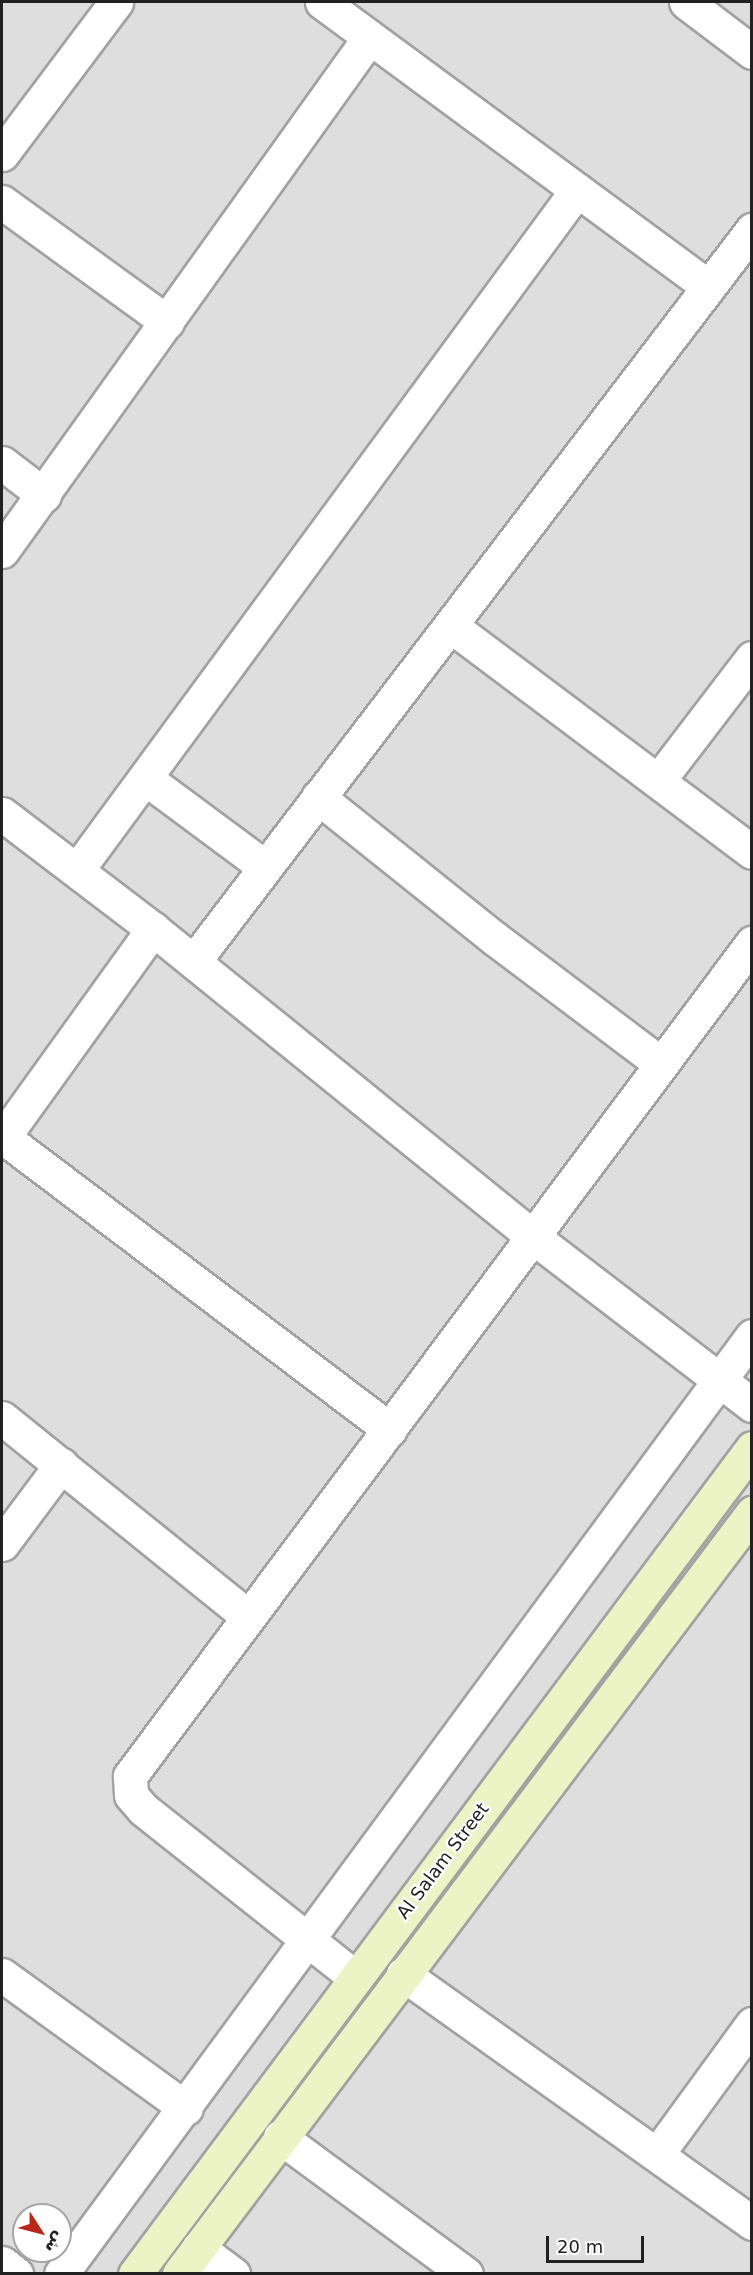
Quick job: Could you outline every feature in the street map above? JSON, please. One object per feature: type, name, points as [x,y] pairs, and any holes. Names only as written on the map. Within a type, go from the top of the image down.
[{"type":"main road","name":"Al Salam Street","points":[[135,2274],[752,1448]]},
{"type":"main road","name":"Al Salam Street","points":[[179,2274],[752,1513]]},
{"type":"street","points":[[2,154],[116,2]]},
{"type":"street","points":[[322,2],[369,39],[708,287]]},
{"type":"street","points":[[686,2],[752,52]]},
{"type":"street","points":[[2,551],[369,39]]},
{"type":"street","points":[[77,870],[577,190]]},
{"type":"street","points":[[2,202],[167,322]]},
{"type":"street","points":[[194,961],[752,230]]},
{"type":"street","points":[[2,463],[44,495]]},
{"type":"street","points":[[451,626],[752,852]]},
{"type":"street","points":[[658,781],[752,658]]},
{"type":"street","points":[[145,778],[265,867]]},
{"type":"street","points":[[318,797],[494,938],[660,1063]]},
{"type":"street","points":[[2,814],[194,961],[533,1237],[752,1405]]},
{"type":"street","points":[[153,929],[2,1138],[390,1430]]},
{"type":"street","points":[[356,1978],[306,1941],[131,1795],[130,1776],[247,1616],[390,1430],[660,1063],[752,943]]},
{"type":"street","points":[[61,2274],[186,2108],[718,1378],[752,1336]]},
{"type":"street","points":[[2,1418],[247,1616]]},
{"type":"street","points":[[2,1544],[61,1465]]},
{"type":"street","points":[[2,1974],[186,2108]]},
{"type":"street","points":[[403,1974],[658,2153],[752,2223]]},
{"type":"street","points":[[658,2153],[752,2024]]},
{"type":"street","points":[[280,2138],[466,2274]]},
{"type":"street","points":[[198,2248],[233,2274]]},
{"type":"street","points":[[2,2263],[16,2274]]},
{"type":"shaded area","points":[[2,2],[751,2],[751,2273],[2,2274]]}]
